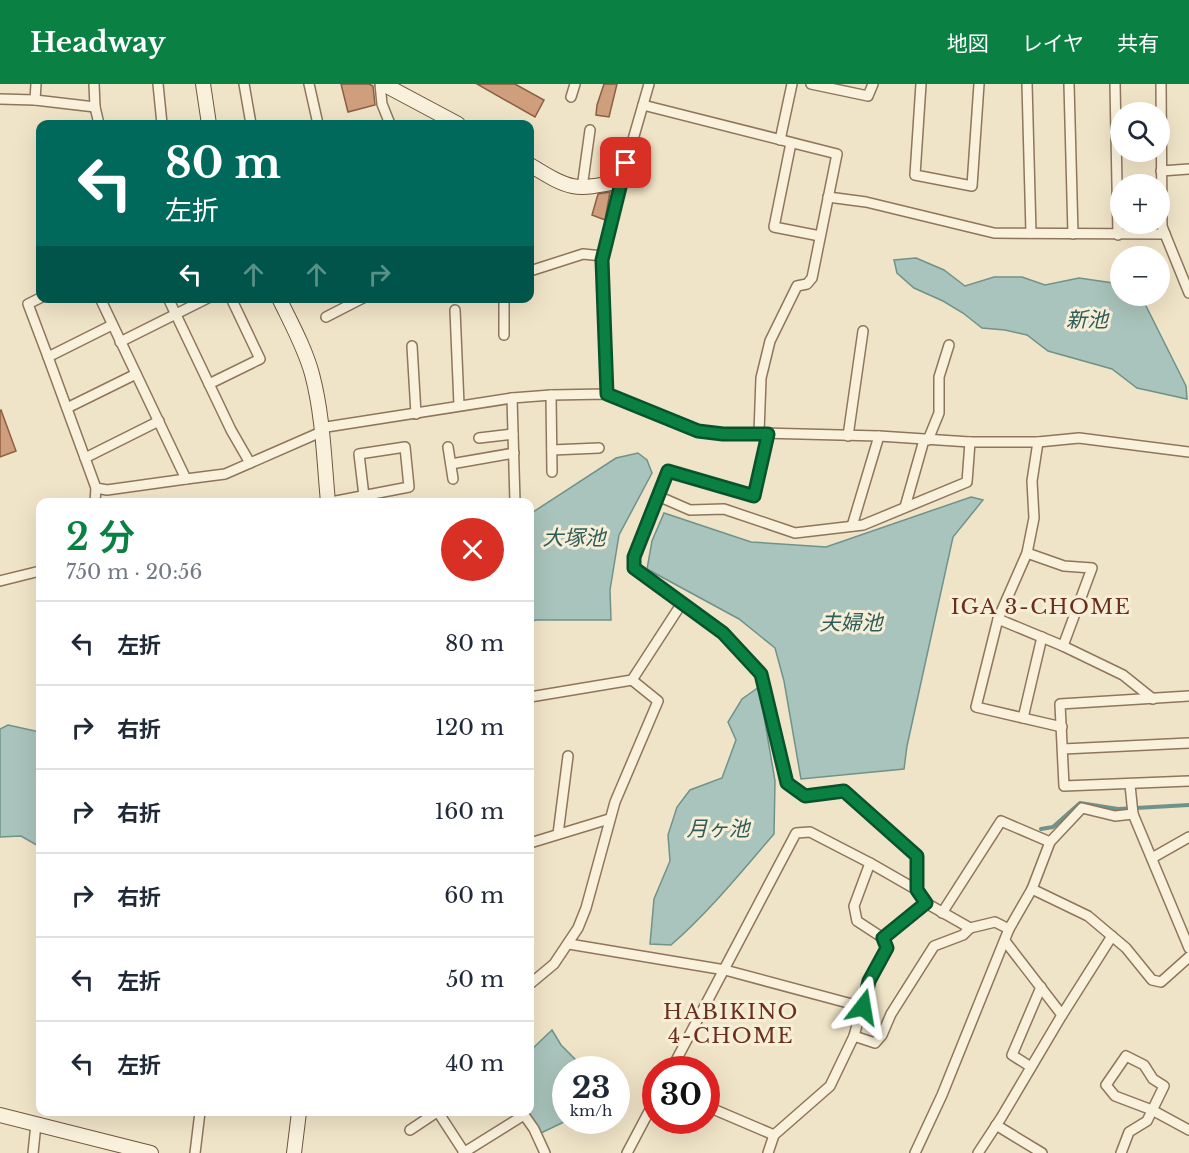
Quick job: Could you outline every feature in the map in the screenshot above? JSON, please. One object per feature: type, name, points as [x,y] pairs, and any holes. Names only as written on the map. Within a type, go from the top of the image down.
[{"type":"street","points":[[35,100],[36,84]]},
{"type":"street","points":[[94,84],[98,120]]},
{"type":"street","points":[[158,84],[162,120]]},
{"type":"street","points":[[203,84],[208,120]]},
{"type":"street","points":[[244,84],[250,120]]},
{"type":"street","points":[[309,84],[317,120]]},
{"type":"street","points":[[381,84],[382,104],[388,120]]},
{"type":"street","points":[[381,84],[450,120]]},
{"type":"street","points":[[571,97],[575,84]]},
{"type":"street","points":[[607,394],[603,256],[621,181],[649,84]]},
{"type":"street","points":[[780,140],[792,84]]},
{"type":"street","points":[[811,84],[868,96],[873,84]]},
{"type":"street","points":[[921,84],[915,175],[972,186],[979,84]]},
{"type":"street","points":[[1027,84],[1031,233]]},
{"type":"street","points":[[1070,84],[1073,234]]},
{"type":"street","points":[[1115,84],[1118,235]]},
{"type":"street","points":[[1161,84],[1161,174]]},
{"type":"street","points":[[0,99],[35,100],[95,107]]},
{"type":"street","points":[[643,105],[837,154],[812,278],[807,284],[797,286],[770,341],[761,378],[763,433],[754,496],[668,471],[634,557],[634,568],[723,633],[761,674],[787,783],[805,796],[844,791],[855,800],[917,856],[917,890]]},
{"type":"street","points":[[582,188],[590,130]]},
{"type":"street","points":[[791,142],[774,227],[820,236]]},
{"type":"street","points":[[534,167],[568,186],[582,188],[621,181]]},
{"type":"street","points":[[1161,171],[1189,169]]},
{"type":"street","points":[[828,197],[866,202],[994,233],[1166,234],[1189,293]]},
{"type":"street","points":[[534,270],[583,254],[603,256]]},
{"type":"street","points":[[36,300],[28,304],[96,488],[95,498]]},
{"type":"street","points":[[102,303],[186,479]]},
{"type":"street","points":[[170,303],[250,463]]},
{"type":"street","points":[[120,342],[199,303]]},
{"type":"street","points":[[209,384],[260,359],[233,303]]},
{"type":"street","points":[[281,303],[312,373],[329,498]]},
{"type":"street","points":[[326,317],[353,303]]},
{"type":"street","points":[[504,303],[504,335]]},
{"type":"street","points":[[455,310],[459,405]]},
{"type":"street","points":[[48,357],[112,325]]},
{"type":"street","points":[[848,436],[863,331]]},
{"type":"street","points":[[905,507],[926,440],[939,413],[939,377],[949,345]]},
{"type":"street","points":[[412,346],[416,414]]},
{"type":"street","points":[[67,408],[136,374]]},
{"type":"street","points":[[96,488],[107,490],[225,474],[321,430],[459,405],[551,395],[607,394],[698,431],[723,434],[879,436],[970,442],[1038,442],[1079,438],[1189,452]]},
{"type":"street","points":[[551,395],[552,472]]},
{"type":"street","points":[[512,398],[515,498]]},
{"type":"street","points":[[85,458],[159,421]]},
{"type":"street","points":[[479,438],[513,434]]},
{"type":"street","points":[[852,526],[879,436]]},
{"type":"street","points":[[658,496],[690,510],[724,508],[795,533],[863,525],[967,482],[970,442]]},
{"type":"street","points":[[1038,442],[1032,481],[1034,518],[1027,553],[998,619],[976,707],[1062,727]]},
{"type":"street","points":[[352,498],[364,496],[409,487],[405,447],[359,454],[364,496]]},
{"type":"street","points":[[448,447],[453,478]]},
{"type":"street","points":[[552,450],[599,448]]},
{"type":"street","points":[[451,464],[514,453]]},
{"type":"street","points":[[1027,553],[1064,566],[1092,568],[1063,646]]},
{"type":"street","points":[[0,581],[36,572]]},
{"type":"street","points":[[534,696],[632,680],[682,603]]},
{"type":"street","points":[[998,619],[1063,646],[1123,675],[1153,699]]},
{"type":"street","points":[[1023,718],[1042,637]]},
{"type":"street","points":[[534,981],[554,964],[569,944],[586,908],[609,819],[658,701],[632,680]]},
{"type":"street","points":[[1189,696],[1060,704],[1064,786],[1189,781]]},
{"type":"street","points":[[1063,749],[1189,743]]},
{"type":"street","points":[[558,834],[568,756]]},
{"type":"street","points":[[1130,785],[1133,814],[1189,948]]},
{"type":"street","points":[[915,1153],[942,1095],[1009,929],[1032,890],[1050,842],[1082,808],[1115,816],[1133,814]]},
{"type":"street","points":[[534,842],[609,819]]},
{"type":"street","points":[[942,914],[1001,821],[1050,842]]},
{"type":"street","points":[[679,1056],[796,832],[810,831],[870,863],[917,890],[926,903],[942,914],[970,928]]},
{"type":"street","points":[[1152,858],[1189,837]]},
{"type":"street","points":[[768,1153],[774,1135],[830,1086],[854,1036],[869,981],[887,948],[883,938],[857,921],[854,906],[870,863]]},
{"type":"street","points":[[1032,890],[1088,916],[1126,948],[1152,980],[1161,982],[1189,957]]},
{"type":"street","points":[[883,938],[926,903]]},
{"type":"street","points":[[854,1036],[875,1043],[882,1035],[891,1014],[934,946],[963,935],[970,928],[995,922],[1009,929]]},
{"type":"street","points":[[978,1153],[1112,936]]},
{"type":"street","points":[[1005,941],[1062,1015]]},
{"type":"street","points":[[569,944],[725,970],[863,1007]]},
{"type":"street","points":[[1031,1067],[1012,1055],[1041,987]]},
{"type":"street","points":[[1121,1153],[1129,1132],[1147,1121],[1152,1110],[1164,1086],[1152,1079],[1144,1065],[1126,1056],[1106,1085],[1115,1096],[1152,1110],[1189,1130]]},
{"type":"street","points":[[720,1112],[774,1135]]},
{"type":"street","points":[[0,1115],[118,1149],[151,1153]]},
{"type":"street","points":[[195,1153],[200,1116]]},
{"type":"street","points":[[294,1153],[299,1116]]},
{"type":"street","points":[[410,1130],[431,1116]]},
{"type":"street","points":[[440,1116],[464,1153],[519,1116]]},
{"type":"street","points":[[525,1116],[545,1153]]},
{"type":"street","points":[[33,1153],[36,1125]]},
{"type":"street","points":[[627,1153],[642,1125]]},
{"type":"street","points":[[996,1125],[1042,1153]]},
{"type":"water","name":"新池","points":[[916,258],[944,270],[965,286],[994,277],[1022,277],[1045,285],[1079,278],[1110,283],[1110,306],[1146,306],[1186,386],[1187,399],[1137,388],[1112,369],[1048,351],[1027,335],[982,328],[943,301],[914,288],[897,273],[894,260]]},
{"type":"water","name":"大塚池","points":[[638,453],[647,460],[652,473],[619,535],[610,590],[611,620],[534,621],[534,511],[616,458]]},
{"type":"water","name":"夫婦池","points":[[971,497],[983,500],[953,537],[907,746],[904,769],[801,779],[784,681],[775,648],[739,619],[647,569],[652,541],[664,513],[751,542],[826,547]]},
{"type":"water","name":"月ヶ池","points":[[759,687],[775,781],[774,834],[712,905],[671,945],[650,944],[654,899],[670,861],[668,835],[677,807],[690,790],[722,778],[736,740],[728,722],[742,699]]},
{"type":"water","points":[[8,725],[36,731],[36,845],[21,836],[0,837],[0,729]]},
{"type":"water","points":[[552,1030],[561,1045],[572,1056],[552,1056],[552,1128],[541,1133],[531,1116],[534,1116],[534,1047]]},
{"type":"building","points":[[341,84],[373,86],[375,105],[348,112]]},
{"type":"building","points":[[477,84],[515,84],[544,100],[535,117]]},
{"type":"building","points":[[604,84],[617,84],[609,117],[596,115]]},
{"type":"building","points":[[610,192],[605,220],[592,215],[598,194]]},
{"type":"building","points":[[0,411],[16,451],[0,457]]},
{"type":"waterway","points":[[1041,829],[1053,827],[1080,803],[1118,809],[1189,805]]},
{"type":"district","name":"IGA 3-CHOME","points":[[1041,607]]},
{"type":"district","name":"HABIKINO 4-CHOME","points":[[731,1024]]},
{"type":"route","points":[[626,163],[602,260],[607,394],[698,431],[723,434],[768,434],[754,496],[668,471],[634,557],[634,568],[723,633],[761,674],[787,783],[805,796],[844,791],[917,856],[917,890],[926,903],[883,938],[887,948],[869,981],[863,1007]]}]
